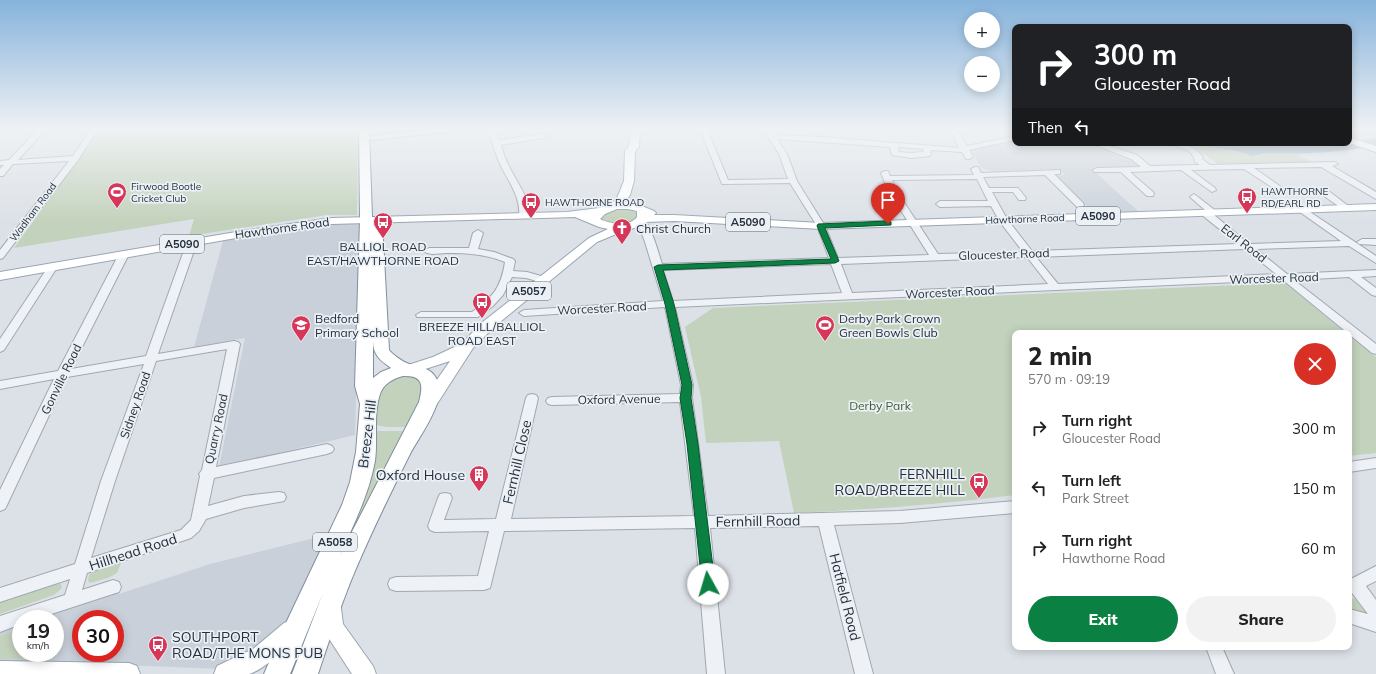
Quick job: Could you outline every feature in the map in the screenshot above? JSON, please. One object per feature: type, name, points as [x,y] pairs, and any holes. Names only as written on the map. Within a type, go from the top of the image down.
[{"type":"highway","name":"A5058","points":[[370,160],[371,219],[382,350],[384,355],[391,362],[407,369]]},
{"type":"highway","name":"A5058","points":[[368,404],[364,386],[371,219]]},
{"type":"highway","name":"Breeze Hill","points":[[277,674],[349,512],[358,487],[366,452],[368,404],[373,389],[392,373],[407,369],[427,376],[430,385],[429,403],[386,483],[331,602],[306,674]]},
{"type":"main road","points":[[615,206],[625,197],[628,190],[630,160]]},
{"type":"main road","points":[[628,190],[641,214]]},
{"type":"main road","name":"A5090","points":[[615,206],[629,206],[641,214],[635,225],[607,226],[598,218],[615,206]]},
{"type":"main road","name":"Hawthorne Road","points":[[641,214],[674,218],[821,226],[1376,207]]},
{"type":"main road","name":"Hawthorne Road","points":[[0,276],[303,224],[371,219],[567,215],[598,218]]},
{"type":"main road","points":[[593,240],[598,231],[598,218]]},
{"type":"main road","name":"Breeze Hill","points":[[429,403],[468,345],[503,311],[593,240],[623,226]]},
{"type":"main road","name":"Breeze Hill","points":[[407,369],[440,360],[468,345]]},
{"type":"main road","points":[[331,602],[333,627],[365,674]]},
{"type":"main road","points":[[225,674],[243,667],[264,655],[298,624]]},
{"type":"main road","points":[[0,672],[129,674]]},
{"type":"street","points":[[0,163],[36,160]]},
{"type":"street","name":"Wadham Road","points":[[0,256],[73,160]]},
{"type":"street","points":[[503,160],[524,207],[523,216]]},
{"type":"street","points":[[716,160],[725,182],[792,181]]},
{"type":"street","points":[[785,160],[792,181],[821,226],[849,296]]},
{"type":"street","points":[[1138,160],[1149,169]]},
{"type":"street","points":[[1199,160],[1208,167]]},
{"type":"street","points":[[0,174],[12,162]]},
{"type":"street","points":[[1323,164],[1376,196]]},
{"type":"street","points":[[1098,170],[1334,164]]},
{"type":"street","points":[[1245,166],[1281,191]]},
{"type":"street","points":[[1183,168],[1212,190]]},
{"type":"street","points":[[1123,169],[1150,194]]},
{"type":"street","points":[[1047,172],[1080,205]]},
{"type":"street","points":[[893,178],[1057,172]]},
{"type":"street","points":[[885,173],[895,195],[935,257]]},
{"type":"street","points":[[977,174],[992,203],[1003,220],[1055,288]]},
{"type":"street","points":[[986,190],[1015,190],[1022,198]]},
{"type":"street","points":[[1326,194],[1347,208]]},
{"type":"street","name":"Earl Road","points":[[1194,197],[1209,213],[1247,246],[1351,330]]},
{"type":"street","points":[[940,204],[992,203]]},
{"type":"street","points":[[1301,210],[1376,260]]},
{"type":"street","points":[[641,214],[669,304],[687,385],[686,398],[702,523],[716,674]]},
{"type":"street","points":[[623,226],[633,227],[646,232]]},
{"type":"street","points":[[473,251],[478,233]]},
{"type":"street","name":"Sidney Road","points":[[80,570],[108,481],[192,242]]},
{"type":"street","name":"Gloucester Road","points":[[658,267],[1350,242]]},
{"type":"street","points":[[1362,242],[1376,242]]},
{"type":"street","points":[[421,315],[474,315],[493,301],[502,291],[508,274],[510,261],[473,251],[429,251]]},
{"type":"street","name":"Gonville Road","points":[[0,505],[63,374],[124,254]]},
{"type":"street","points":[[0,348],[52,266]]},
{"type":"street","name":"Worcester Road","points":[[524,313],[669,304],[1376,273]]},
{"type":"street","points":[[508,274],[527,275],[544,280]]},
{"type":"street","points":[[1351,274],[1376,293]]},
{"type":"street","name":"Earl Road","points":[[1352,331],[1376,350]]},
{"type":"street","name":"Quarry Road","points":[[151,358],[234,344],[198,515]]},
{"type":"street","points":[[0,385],[151,358]]},
{"type":"street","name":"Fernhill Close","points":[[396,584],[484,583],[532,398]]},
{"type":"street","name":"Oxford Avenue","points":[[552,401],[686,398]]},
{"type":"street","points":[[206,474],[327,449]]},
{"type":"street","points":[[1352,467],[1376,464]]},
{"type":"street","points":[[198,515],[244,502],[279,497]]},
{"type":"street","name":"Fernhill Road","points":[[445,498],[435,526],[825,520],[900,517],[1012,507]]},
{"type":"street","name":"Hillhead Road","points":[[0,595],[186,534],[194,527],[198,515]]},
{"type":"street","name":"Hatfield Road","points":[[825,520],[864,674]]},
{"type":"street","name":"Hillhead Road","points":[[71,600],[80,570]]},
{"type":"street","points":[[1376,573],[1352,586],[1376,612]]},
{"type":"street","points":[[0,624],[113,587]]},
{"type":"street","points":[[1352,617],[1376,624]]},
{"type":"street","points":[[1215,650],[1225,674]]},
{"type":"shaded area","points":[[977,160],[1130,160],[1140,167],[1092,169],[1139,212],[1094,213],[1055,176],[1065,175],[1059,169],[993,171],[981,168]]},
{"type":"shaded area","name":"Bedford Primary School","points":[[354,222],[361,224],[355,435],[219,467],[245,338],[194,347],[223,241],[303,227]]},
{"type":"shaded area","points":[[331,534],[291,620],[277,639],[220,669],[124,665],[0,665],[0,631],[12,627],[12,662],[64,662],[64,610],[118,592],[119,594],[210,564]]},
{"type":"green space","points":[[77,160],[358,160],[357,215],[327,215],[189,236],[194,219],[14,248]]},
{"type":"green space","points":[[1213,160],[1308,160],[1311,162],[1218,164]]},
{"type":"green space","points":[[622,208],[638,212],[639,217],[629,222],[620,224],[602,220],[601,218],[605,213]]},
{"type":"green space","name":"Derby Park","points":[[1285,283],[1342,330],[1012,330],[1012,495],[877,508],[794,513],[779,441],[706,443],[701,397],[685,327],[713,308]]},
{"type":"green space","points":[[1352,337],[1376,357],[1376,453],[1352,456]]},
{"type":"green space","points":[[410,374],[424,383],[417,410],[406,427],[387,427],[376,425],[377,396],[383,385],[398,377]]},
{"type":"green space","points":[[377,431],[405,431],[344,545],[374,464]]},
{"type":"green space","points":[[121,563],[117,573],[108,578],[90,583],[88,581],[89,575],[92,572]]},
{"type":"green space","points":[[56,583],[61,584],[62,588],[54,595],[0,614],[0,601]]},
{"type":"green space","points":[[1354,598],[1370,617],[1352,612],[1352,599]]},
{"type":"green space","points":[[12,632],[12,659],[0,659],[0,636]]},
{"type":"place","name":"Firwood Bootle Cricket Club","points":[[117,209]]},
{"type":"place","name":"HAWTHORNE RD/EARL RD","points":[[1247,214]]},
{"type":"place","name":"HAWTHORNE ROAD","points":[[531,219]]},
{"type":"place","name":"BALLIOL ROAD EAST/HAWTHORNE ROAD","points":[[383,239]]},
{"type":"place","name":"Christ Church","points":[[622,245]]},
{"type":"place","name":"BREEZE HILL/BALLIOL ROAD EAST","points":[[482,319]]},
{"type":"place","name":"Bedford Primary School","points":[[301,342]]},
{"type":"place","name":"Derby Park Crown Green Bowls Club","points":[[825,342]]},
{"type":"place","name":"Oxford House","points":[[479,492]]},
{"type":"place","name":"FERNHILL ROAD/BREEZE HILL","points":[[979,499]]},
{"type":"place","name":"SOUTHPORT ROAD/THE MONS PUB","points":[[158,662]]},
{"type":"route","points":[[708,584],[693,444],[686,398],[687,385],[669,304],[658,267],[835,261],[821,226],[888,224]]}]
